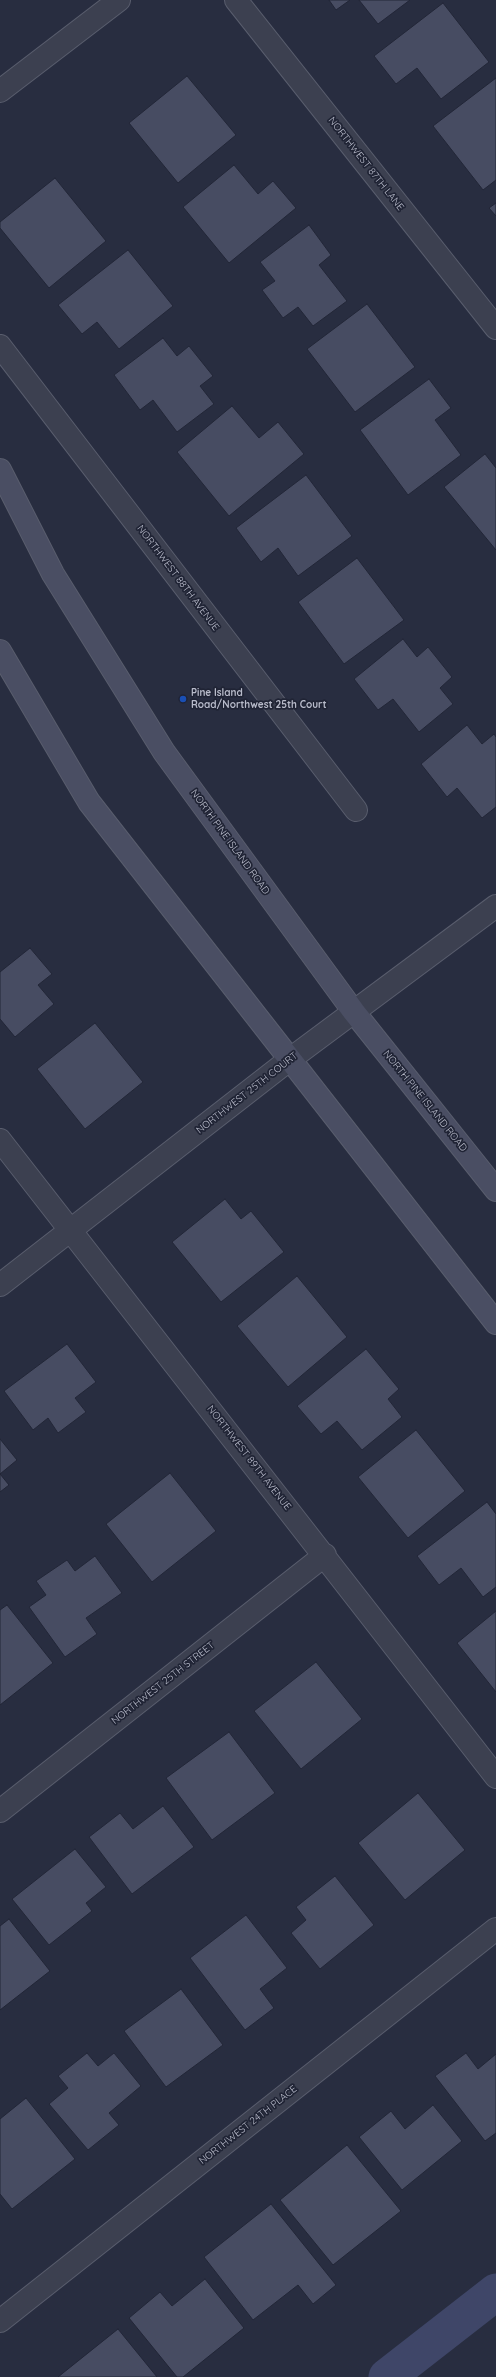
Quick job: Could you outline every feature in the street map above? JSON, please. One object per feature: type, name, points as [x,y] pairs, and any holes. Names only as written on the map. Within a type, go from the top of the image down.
[{"type":"main road","name":"NORTH PINE ISLAND ROAD","points":[[0,470],[53,574],[164,752],[354,1012],[496,1190]]},
{"type":"main road","points":[[0,651],[89,802],[289,1060],[496,1323]]},
{"type":"street","points":[[0,91],[119,0]]},
{"type":"street","name":"NORTHWEST 87TH LANE","points":[[236,0],[496,328]]},
{"type":"street","name":"NORTHWEST 88TH AVENUE","points":[[0,346],[356,810]]},
{"type":"street","name":"NORTHWEST 25TH COURT","points":[[0,1285],[289,1060],[496,906]]},
{"type":"street","name":"NORTHWEST 89TH AVENUE","points":[[0,1140],[325,1555],[496,1777]]},
{"type":"street","name":"NORTHWEST 25TH STREET","points":[[0,1811],[325,1555]]},
{"type":"street","name":"NORTHWEST 24TH PLACE","points":[[0,2321],[496,1929]]},
{"type":"building","points":[[329,0],[350,0],[336,10]]},
{"type":"building","points":[[359,0],[410,0],[378,24]]},
{"type":"building","points":[[443,3],[489,62],[441,99],[417,68],[396,84],[374,56]]},
{"type":"building","points":[[187,76],[236,135],[178,183],[129,123]]},
{"type":"building","points":[[496,78],[496,180],[483,190],[433,126]]},
{"type":"building","points":[[234,165],[258,194],[273,181],[296,208],[229,263],[183,207]]},
{"type":"building","points":[[55,178],[106,241],[49,288],[0,228],[0,222]]},
{"type":"building","points":[[496,203],[496,216],[489,208]]},
{"type":"building","points":[[309,225],[331,255],[319,265],[347,301],[313,326],[298,307],[283,318],[262,290],[275,281],[260,262]]},
{"type":"building","points":[[128,250],[173,306],[119,349],[97,322],[82,334],[58,305]]},
{"type":"building","points":[[367,304],[415,367],[355,412],[307,349]]},
{"type":"building","points":[[163,338],[177,356],[189,346],[213,376],[200,386],[214,404],[177,432],[153,400],[140,410],[114,375]]},
{"type":"building","points":[[429,379],[451,408],[435,420],[461,455],[408,495],[360,430]]},
{"type":"building","points":[[232,406],[259,438],[278,422],[304,454],[229,516],[177,452]]},
{"type":"building","points":[[485,454],[496,468],[496,550],[444,487]]},
{"type":"building","points":[[306,475],[352,536],[298,576],[278,548],[261,562],[236,528]]},
{"type":"building","points":[[357,558],[404,620],[344,664],[298,602]]},
{"type":"building","points":[[403,639],[417,657],[428,647],[452,677],[440,688],[453,704],[419,732],[393,699],[378,710],[354,679]]},
{"type":"building","points":[[467,725],[482,744],[494,734],[496,737],[496,807],[482,818],[457,788],[447,797],[421,764]]},
{"type":"building","points":[[30,948],[52,974],[38,985],[54,1004],[15,1037],[0,1019],[0,972]]},
{"type":"building","points":[[95,1023],[143,1082],[85,1129],[37,1069]]},
{"type":"building","points":[[225,1199],[241,1219],[251,1211],[284,1252],[221,1302],[172,1242]]},
{"type":"building","points":[[297,1276],[347,1337],[288,1387],[237,1326]]},
{"type":"building","points":[[67,1344],[96,1382],[75,1398],[86,1412],[58,1433],[48,1418],[33,1430],[4,1391]]},
{"type":"building","points":[[366,1349],[399,1389],[388,1399],[402,1417],[362,1450],[337,1421],[321,1434],[297,1406]]},
{"type":"building","points":[[416,1430],[465,1491],[408,1538],[358,1477]]},
{"type":"building","points":[[0,1439],[17,1460],[0,1474]]},
{"type":"building","points":[[170,1473],[216,1531],[152,1582],[106,1524]]},
{"type":"building","points":[[0,1474],[9,1485],[0,1492]]},
{"type":"building","points":[[487,1502],[496,1514],[496,1587],[483,1597],[461,1568],[439,1585],[417,1556]]},
{"type":"building","points":[[95,1556],[122,1593],[86,1618],[97,1634],[65,1657],[29,1607],[46,1595],[36,1581],[67,1560],[75,1571]]},
{"type":"building","points":[[7,1605],[53,1663],[0,1705],[0,1610]]},
{"type":"building","points":[[496,1611],[496,1692],[457,1643]]},
{"type":"building","points":[[316,1662],[362,1719],[301,1769],[254,1711]]},
{"type":"building","points":[[229,1732],[275,1793],[212,1840],[166,1778]]},
{"type":"building","points":[[418,1793],[465,1850],[405,1900],[358,1843]]},
{"type":"building","points":[[163,1806],[194,1847],[132,1894],[89,1837],[120,1813],[133,1829]]},
{"type":"building","points":[[75,1849],[106,1887],[86,1903],[92,1911],[49,1945],[12,1899]]},
{"type":"building","points":[[335,1876],[374,1925],[320,1969],[291,1933],[306,1920],[296,1907]]},
{"type":"building","points":[[246,1915],[287,1968],[260,1989],[274,2008],[245,2030],[190,1958]]},
{"type":"building","points":[[9,1919],[50,1971],[0,2010],[0,1926]]},
{"type":"building","points":[[181,1989],[223,2045],[166,2087],[124,2031]]},
{"type":"building","points":[[87,2053],[98,2066],[114,2053],[141,2086],[109,2113],[119,2125],[88,2150],[49,2104],[68,2088],[58,2076]]},
{"type":"building","points":[[466,2053],[478,2069],[496,2054],[496,2133],[485,2141],[435,2076]]},
{"type":"building","points":[[26,2098],[75,2159],[12,2209],[0,2194],[0,2119]]},
{"type":"building","points":[[433,2105],[462,2141],[402,2190],[359,2137],[391,2111],[405,2129]]},
{"type":"building","points":[[347,2145],[401,2211],[333,2265],[280,2200]]},
{"type":"building","points":[[271,2204],[336,2285],[313,2304],[298,2285],[253,2320],[204,2257]]},
{"type":"building","points":[[205,2279],[244,2328],[183,2377],[177,2377],[129,2318],[160,2292],[172,2306]]},
{"type":"building","points":[[118,2329],[157,2377],[58,2377]]},
{"type":"waterway","points":[[387,2377],[496,2292]]},
{"type":"place","name":"Pine Island Road/Northwest 25th Court","points":[[183,699]]}]
